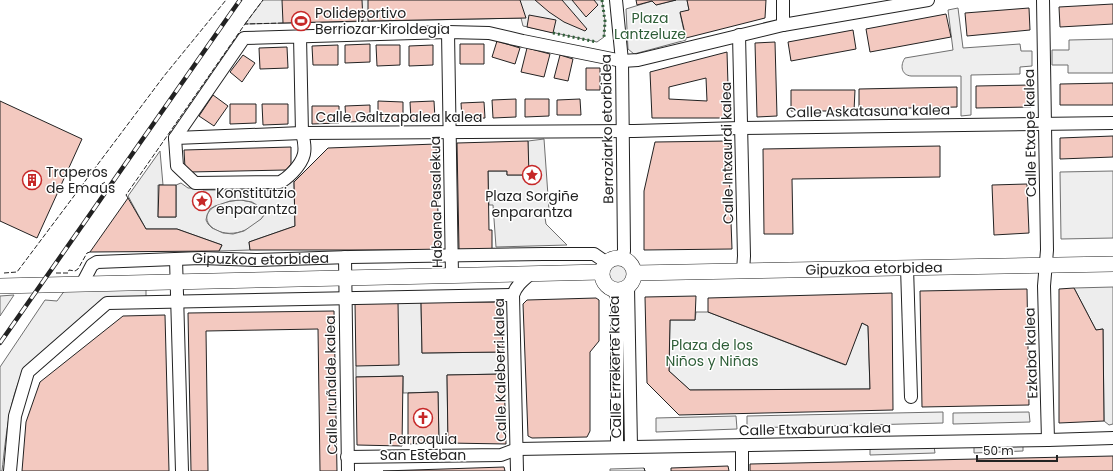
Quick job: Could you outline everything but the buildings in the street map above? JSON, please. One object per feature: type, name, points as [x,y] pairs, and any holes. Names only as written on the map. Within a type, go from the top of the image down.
[{"type":"main road","name":"Gipuzkoa etorbidea","points":[[0,286],[177,281],[529,275],[605,268],[611,260],[622,258]]},
{"type":"main road","points":[[605,268],[605,283],[613,289],[623,290],[628,287],[634,278],[635,273],[631,264],[622,258]]},
{"type":"main road","name":"Gipuzkoa etorbidea","points":[[635,273],[1113,264]]},
{"type":"street","name":"Berroziarko etorbidea","points":[[616,0],[622,61],[624,250],[622,258]]},
{"type":"street","points":[[783,0],[783,25]]},
{"type":"street","points":[[300,36],[302,133],[305,144],[304,157],[301,163],[280,182],[195,183],[177,166],[176,138],[244,38],[300,36],[448,32],[489,32],[524,41],[622,61],[642,59],[783,25],[928,0]]},
{"type":"street","name":"Calle Etxape kalea","points":[[1043,0],[1047,250],[1045,266]]},
{"type":"street","name":"Habana Pasalekua","points":[[448,32],[452,276]]},
{"type":"street","name":"Calle Intxaurdi kalea","points":[[739,35],[743,271]]},
{"type":"street","name":"Calle Askatasuna kalea","points":[[623,131],[1113,123]]},
{"type":"street","name":"Calle Galtzapalea kalea","points":[[176,138],[302,133],[623,131]]},
{"type":"street","name":"Gipuzkoa etorbidea","points":[[82,284],[92,265],[97,262],[176,258],[257,260],[345,257],[594,254],[605,268]]},
{"type":"street","points":[[484,255],[485,276]]},
{"type":"street","name":"Gipuzkoa etorbidea","points":[[345,257],[345,299]]},
{"type":"street","name":"Gipuzkoa etorbidea","points":[[176,258],[182,471]]},
{"type":"street","name":"Ezkaba kalea","points":[[1045,266],[1044,286],[1048,440]]},
{"type":"street","points":[[907,268],[911,396]]},
{"type":"street","name":"Calle Kaleberri kalea","points":[[517,471],[513,295],[515,288],[529,275]]},
{"type":"street","name":"Calle Errekerte kalea","points":[[628,287],[632,446]]},
{"type":"street","name":"Calle Errekerte kalea","points":[[613,289],[616,297],[618,447]]},
{"type":"street","points":[[10,471],[15,416],[28,372],[107,303],[513,295]]},
{"type":"street","name":"Calle Iruñalde kalea","points":[[345,299],[348,471]]},
{"type":"street","name":"Calle Etxaburua kalea","points":[[347,457],[501,455],[517,449],[632,446],[1113,438]]},
{"type":"street","points":[[742,445],[742,471]]},
{"type":"green space","name":"Polideportivo Berriozar Kiroldegia","points":[[263,0],[602,0],[605,21],[604,37],[597,42],[523,26],[521,18],[245,24]]},
{"type":"green space","name":"Plaza Lantzeluze","points":[[676,0],[687,0],[689,10],[680,13],[686,40],[634,54],[628,49],[626,9],[652,1],[656,5]]},
{"type":"green space","points":[[958,8],[963,48],[1020,44],[1021,51],[1032,51],[1032,66],[1020,67],[1020,74],[971,75],[971,115],[961,116],[961,76],[911,76],[905,74],[902,69],[902,64],[905,58],[953,50],[948,10]]},
{"type":"green space","points":[[1113,39],[1113,73],[1068,73],[1068,65],[1052,65],[1052,50],[1069,50],[1069,40]]},
{"type":"green space","points":[[1113,171],[1113,238],[1061,239],[1060,172]]},
{"type":"green space","points":[[241,200],[251,202],[265,210],[263,217],[254,225],[240,232],[227,233],[216,230],[209,224],[207,217],[210,210],[221,204]]},
{"type":"green space","points":[[619,264],[627,267],[630,275],[627,283],[619,286],[611,283],[608,275],[611,267]]},
{"type":"green space","points":[[146,286],[146,299],[100,301],[27,365],[21,376],[12,402],[2,471],[0,471],[0,367],[45,300],[57,301],[65,290]]},
{"type":"green space","points":[[14,295],[0,316],[0,296]]},
{"type":"green space","name":"Plaza de los Niños y Niñas","points":[[696,312],[708,312],[845,365],[862,323],[868,326],[870,389],[690,390],[669,371],[670,320],[695,320]]},
{"type":"green space","points":[[943,412],[943,423],[747,428],[747,416]]},
{"type":"green space","points":[[1029,412],[1030,422],[953,424],[953,413]]},
{"type":"green space","points":[[736,416],[737,429],[656,432],[656,418]]},
{"type":"shaded area","points":[[544,139],[549,210],[544,211],[546,224],[567,245],[496,247],[493,205],[489,205],[488,171],[507,171],[507,175],[528,175],[528,141]]},
{"type":"shaded area","name":"Konstitutzio enparantza","points":[[160,151],[163,185],[158,185],[158,217],[176,217],[176,185],[181,183],[188,188],[203,188],[203,190],[270,190],[271,186],[292,177],[294,182],[295,226],[249,242],[250,250],[219,251],[222,245],[177,229],[146,229],[128,196]],"holes":[[[241,200],[252,202],[265,210],[265,214],[261,219],[244,231],[233,234],[223,233],[212,228],[206,220],[210,209],[215,206],[230,201]]]},
{"type":"shaded area","points":[[1113,287],[1113,424],[1109,425],[1104,421],[1103,329],[1096,330],[1074,288]]},
{"type":"shaded area","points":[[398,302],[421,302],[422,353],[503,352],[504,374],[447,375],[448,443],[439,443],[438,392],[403,393],[403,376],[356,377],[356,366]]},
{"type":"shaded area","points":[[1023,445],[1023,451],[974,453],[974,446]]},
{"type":"shaded area","points":[[934,446],[935,453],[870,455],[870,448]]},
{"type":"shaded area","points":[[644,468],[645,471],[610,471],[610,469]]},
{"type":"railway","points":[[0,343],[240,0]]},
{"type":"hedge","points":[[602,0],[605,21],[604,37]]},
{"type":"hedge","points":[[553,33],[597,42]]},
{"type":"fence","points":[[4,273],[17,272],[164,76],[226,0]]},
{"type":"fence","points":[[245,24],[263,0]]},
{"type":"fence","points":[[128,198],[126,195],[245,24],[283,23]]},
{"type":"fence","points":[[56,273],[68,273],[69,270],[75,271],[78,269],[87,253],[90,252]]},
{"type":"place","name":"Polideportivo Berriozar Kiroldegia","points":[[301,21]]},
{"type":"place","name":"Plaza Sorgiñe enparantza","points":[[532,175]]},
{"type":"place","name":"Traperos de Emaús","points":[[32,180]]},
{"type":"place","name":"Konstitutzio enparantza","points":[[202,201]]},
{"type":"place","name":"Parroquia San Esteban","points":[[423,418]]}]
